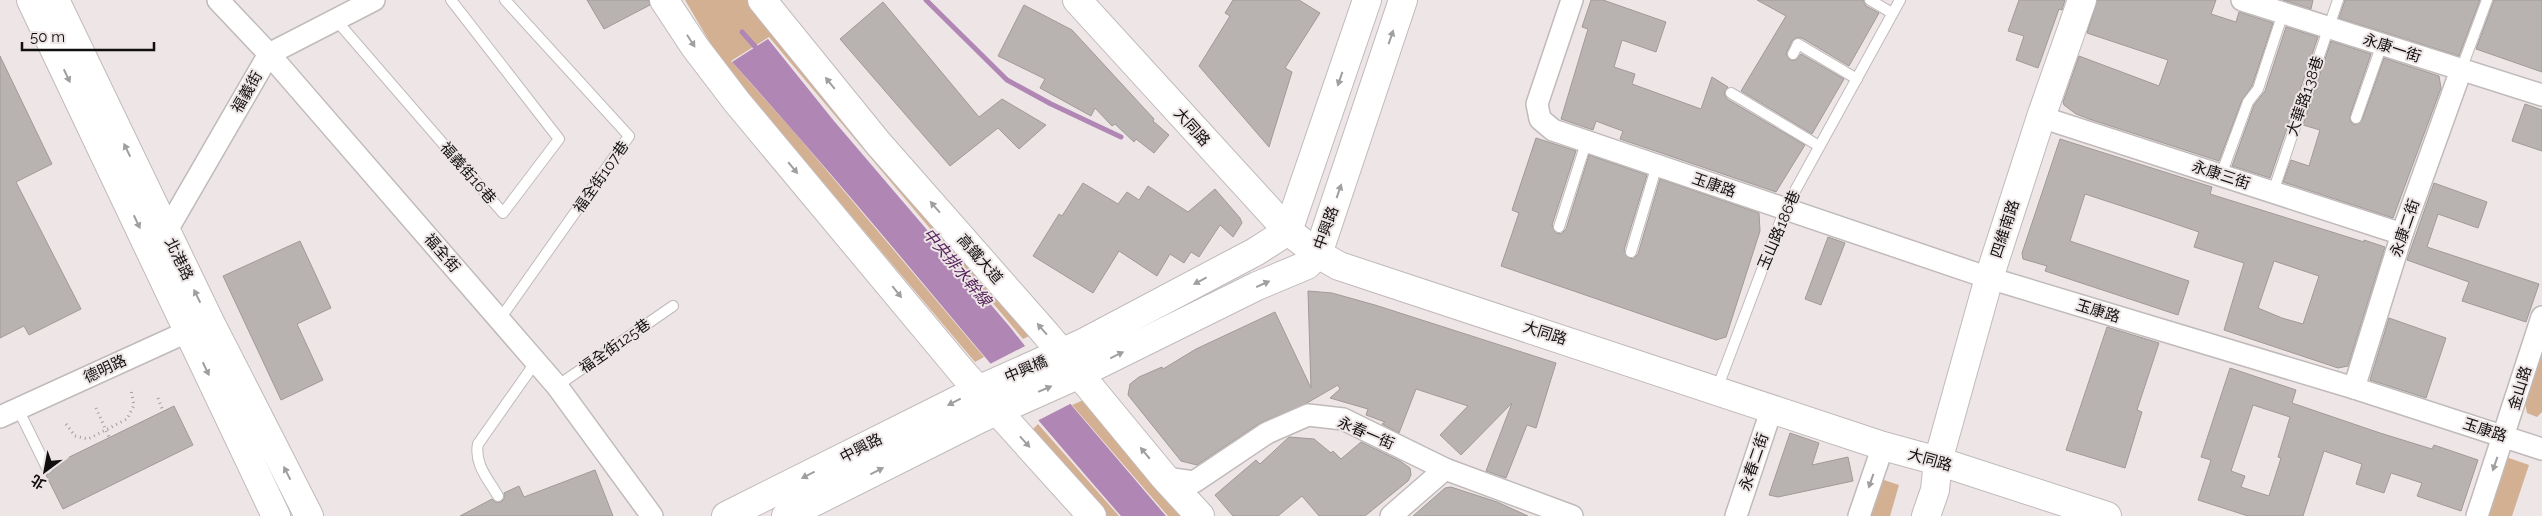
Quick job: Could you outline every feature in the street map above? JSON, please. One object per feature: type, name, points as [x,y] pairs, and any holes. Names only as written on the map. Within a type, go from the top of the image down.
[{"type":"street","name":"北港路","points":[[31,0],[199,327],[309,516]]},
{"type":"street","name":"北港路","points":[[55,0],[166,232],[199,327],[276,516]]},
{"type":"street","name":"福全街","points":[[218,0],[269,54],[500,319],[556,386],[652,516]]},
{"type":"street","name":"福義街","points":[[166,232],[269,54],[374,0]]},
{"type":"street","points":[[664,0],[695,47],[737,102],[1007,406],[1092,516]]},
{"type":"street","name":"高鐵大道","points":[[762,0],[878,143],[1058,355],[1200,516]]},
{"type":"street","name":"大同路","points":[[1077,0],[1288,231],[1318,254],[1339,266],[1883,446],[2107,516]]},
{"type":"street","points":[[1058,355],[1255,252],[1288,231],[1367,0]]},
{"type":"street","name":"中興路","points":[[1077,376],[1257,286],[1307,264],[1318,254],[1404,0]]},
{"type":"street","name":"玉康路","points":[[1572,0],[1537,104],[1540,119],[1553,130],[1586,143],[1657,165],[1989,278],[2354,388],[2542,449]]},
{"type":"street","name":"四維南路","points":[[1926,516],[1935,490],[1938,462],[1989,278],[2041,117],[2082,0]]},
{"type":"street","name":"永康一街","points":[[2242,0],[2542,95]]},
{"type":"street","name":"永康二街","points":[[2354,388],[2402,234],[2461,70]]},
{"type":"street","name":"永康三街","points":[[2041,117],[2402,234]]},
{"type":"street","name":"金山路","points":[[2477,516],[2542,317]]},
{"type":"street","name":"德明路","points":[[9,413],[199,327]]},
{"type":"street","name":"中興橋","points":[[988,385],[1058,355]]},
{"type":"street","name":"中興橋","points":[[1007,406],[1077,376]]},
{"type":"street","name":"中興路","points":[[726,516],[988,385]]},
{"type":"street","name":"中興路","points":[[786,516],[1007,406]]},
{"type":"street","name":"永春二街","points":[[1736,516],[1772,408]]},
{"type":"street","name":"永春一街","points":[[1165,478],[1194,482],[1267,433],[1308,415],[1342,419],[1445,469],[1572,516]]},
{"type":"street","points":[[1859,516],[1883,446]]},
{"type":"street","points":[[1390,516],[1445,469]]},
{"type":"lane","name":"福義街16巷","points":[[336,20],[503,213],[560,139],[450,0]]},
{"type":"lane","name":"福全街107巷","points":[[500,319],[629,136],[504,0]]},
{"type":"lane","points":[[1870,0],[1892,14]]},
{"type":"lane","name":"玉山路186巷","points":[[1717,390],[1785,209],[1900,0]]},
{"type":"lane","name":"大華路138巷","points":[[2273,192],[2338,0]]},
{"type":"lane","points":[[2461,70],[2487,0]]},
{"type":"lane","points":[[2221,175],[2248,102],[2258,89],[2283,13]]},
{"type":"lane","points":[[1793,54],[1798,44],[1857,79]]},
{"type":"lane","points":[[2356,118],[2382,44]]},
{"type":"lane","points":[[1731,93],[1819,146]]},
{"type":"lane","points":[[1559,228],[1586,143]]},
{"type":"lane","points":[[1631,252],[1657,165]]},
{"type":"lane","name":"福全街125巷","points":[[556,386],[673,306]]},
{"type":"lane","points":[[498,496],[479,466],[476,454],[478,444],[535,363]]},
{"type":"lane","points":[[9,413],[47,468]]},
{"type":"path","points":[[66,424],[71,433],[88,439],[123,422],[132,413],[134,405],[131,390]]},
{"type":"path","points":[[158,398],[163,411]]},
{"type":"path","points":[[96,408],[110,437]]},
{"type":"shaded area","points":[[685,0],[752,0],[1033,334],[1023,339],[769,37],[731,61],[795,133],[984,357],[975,362],[722,63]]},
{"type":"shaded area","points":[[2542,351],[2542,412],[2537,417],[2527,413],[2525,403]]},
{"type":"shaded area","points":[[1088,398],[1193,516],[1168,516],[1072,405]]},
{"type":"shaded area","points":[[1038,424],[1119,516],[1107,516],[1032,430]]},
{"type":"shaded area","points":[[2506,457],[2529,465],[2512,516],[2486,516]]},
{"type":"shaded area","points":[[1875,477],[1899,485],[1890,516],[1863,516]]},
{"type":"water","points":[[768,39],[834,121],[1010,327],[1073,407],[1166,516],[1121,516],[1023,403],[831,174],[732,62]]},
{"type":"pier","points":[[1027,345],[1072,403],[1035,422],[988,365]]},
{"type":"building","points":[[587,0],[649,0],[650,5],[604,29]]},
{"type":"building","points":[[1233,0],[1299,0],[1320,13],[1285,68],[1292,72],[1269,147],[1199,66],[1230,16],[1225,13]]},
{"type":"building","points":[[1591,0],[1603,0],[1666,22],[1656,52],[1622,40],[1614,67],[1635,74],[1632,84],[1701,109],[1712,77],[1728,87],[1724,93],[1727,99],[1805,145],[1776,192],[1620,139],[1623,131],[1596,121],[1593,130],[1561,119],[1588,29],[1582,27]]},
{"type":"building","points":[[1757,0],[1863,0],[1866,6],[1879,13],[1849,66],[1802,38],[1795,38],[1792,41],[1786,54],[1790,60],[1796,60],[1801,54],[1844,79],[1812,134],[1741,91],[1786,16]]},
{"type":"building","points":[[2019,0],[2065,0],[2062,10],[2059,9],[2038,68],[2016,60],[2024,36],[2008,31]]},
{"type":"building","points":[[2097,0],[2216,0],[2211,14],[2236,22],[2239,12],[2273,23],[2252,86],[2242,100],[2219,161],[2089,119],[2076,114],[2064,105],[2063,102],[2079,56],[2159,86],[2168,60],[2087,33]]},
{"type":"building","points":[[2283,0],[2313,0],[2311,9]]},
{"type":"building","points":[[2345,0],[2480,0],[2459,56],[2339,18]]},
{"type":"building","points":[[2494,0],[2542,0],[2542,72],[2476,49]]},
{"type":"building","points":[[883,2],[979,117],[1002,99],[1046,125],[1019,149],[998,128],[950,166],[840,39]]},
{"type":"building","points":[[1024,5],[1072,30],[1154,119],[1153,121],[1169,135],[1154,153],[1136,139],[1134,142],[1115,124],[1112,126],[1095,108],[1091,116],[1040,88],[1045,79],[998,56]]},
{"type":"building","points":[[2286,27],[2318,37],[2270,178],[2232,166],[2254,105],[2265,91]]},
{"type":"building","points":[[2331,41],[2371,54],[2350,116],[2351,122],[2354,125],[2362,120],[2384,58],[2439,76],[2441,88],[2393,218],[2283,182],[2291,160],[2309,166],[2320,130],[2303,125]]},
{"type":"building","points":[[0,56],[52,164],[16,182],[81,309],[29,335],[24,326],[0,338]]},
{"type":"building","points":[[2525,104],[2542,110],[2542,151],[2512,141]]},
{"type":"building","points":[[1536,138],[1576,151],[1552,225],[1556,233],[1561,234],[1566,229],[1589,155],[1647,175],[1624,250],[1629,258],[1633,259],[1638,254],[1660,179],[1759,213],[1760,231],[1726,337],[1716,340],[1501,266],[1519,213],[1512,210]]},
{"type":"building","points":[[2060,139],[2212,187],[2210,194],[2385,247],[2348,366],[2338,368],[2224,330],[2244,263],[2194,247],[2199,232],[2085,194],[2070,241],[2189,281],[2178,315],[2045,271],[2047,266],[2023,259],[2022,253]],"holes":[[[2274,261],[2319,276],[2303,324],[2258,308]]]},
{"type":"building","points":[[1083,183],[1118,204],[1127,192],[1139,200],[1148,186],[1188,212],[1215,189],[1240,218],[1242,223],[1233,237],[1220,225],[1199,257],[1191,252],[1184,263],[1170,254],[1157,276],[1119,251],[1093,293],[1033,256],[1059,214],[1062,216]]},
{"type":"building","points":[[2434,183],[2487,202],[2478,228],[2438,214],[2427,247],[2539,284],[2526,322],[2462,301],[2469,282],[2407,260]]},
{"type":"building","points":[[1828,237],[1845,243],[1821,305],[1805,299]]},
{"type":"building","points":[[300,241],[331,308],[297,324],[323,380],[281,400],[223,276]]},
{"type":"building","points":[[1308,291],[1332,293],[1375,305],[1556,363],[1536,428],[1527,425],[1506,478],[1486,471],[1512,403],[1461,455],[1440,435],[1468,406],[1416,389],[1399,433],[1382,424],[1385,422],[1366,415],[1368,409],[1330,398],[1340,389],[1338,385],[1307,403],[1260,423],[1197,465],[1181,461],[1128,395],[1130,384],[1139,377],[1162,367],[1163,369],[1196,349],[1275,312],[1311,388]]},
{"type":"building","points":[[2389,318],[2446,338],[2426,398],[2370,380]]},
{"type":"building","points":[[2107,327],[2159,343],[2137,410],[2142,412],[2125,468],[2066,450]]},
{"type":"building","points":[[2230,368],[2296,390],[2292,403],[2432,449],[2434,445],[2478,460],[2461,511],[2417,496],[2422,483],[2391,473],[2384,493],[2356,484],[2362,464],[2324,451],[2303,516],[2248,516],[2198,500],[2211,460],[2201,457]],"holes":[[[2253,405],[2290,417],[2278,457],[2281,458],[2269,496],[2241,487],[2245,476],[2231,471]]]},
{"type":"building","points":[[174,406],[193,445],[63,509],[46,475],[52,472],[53,465]]},
{"type":"building","points":[[1790,433],[1819,443],[1812,465],[1848,457],[1853,481],[1778,497],[1769,495]]},
{"type":"building","points":[[1289,437],[1314,439],[1331,453],[1333,451],[1341,459],[1361,442],[1400,461],[1410,468],[1411,475],[1408,481],[1365,516],[1319,516],[1302,496],[1278,516],[1233,516],[1215,495],[1256,460],[1260,464]]},
{"type":"building","points":[[595,470],[613,516],[460,516],[492,499],[495,502],[501,502],[504,499],[504,493],[519,486],[524,497]]},
{"type":"building","points":[[1451,487],[1497,502],[1528,516],[1413,516],[1445,488]]},
{"type":"waterway","points":[[926,0],[1007,80],[1051,104],[1121,137]]},
{"type":"waterway","name":"中央排水幹線","points":[[742,32],[760,52]]}]
